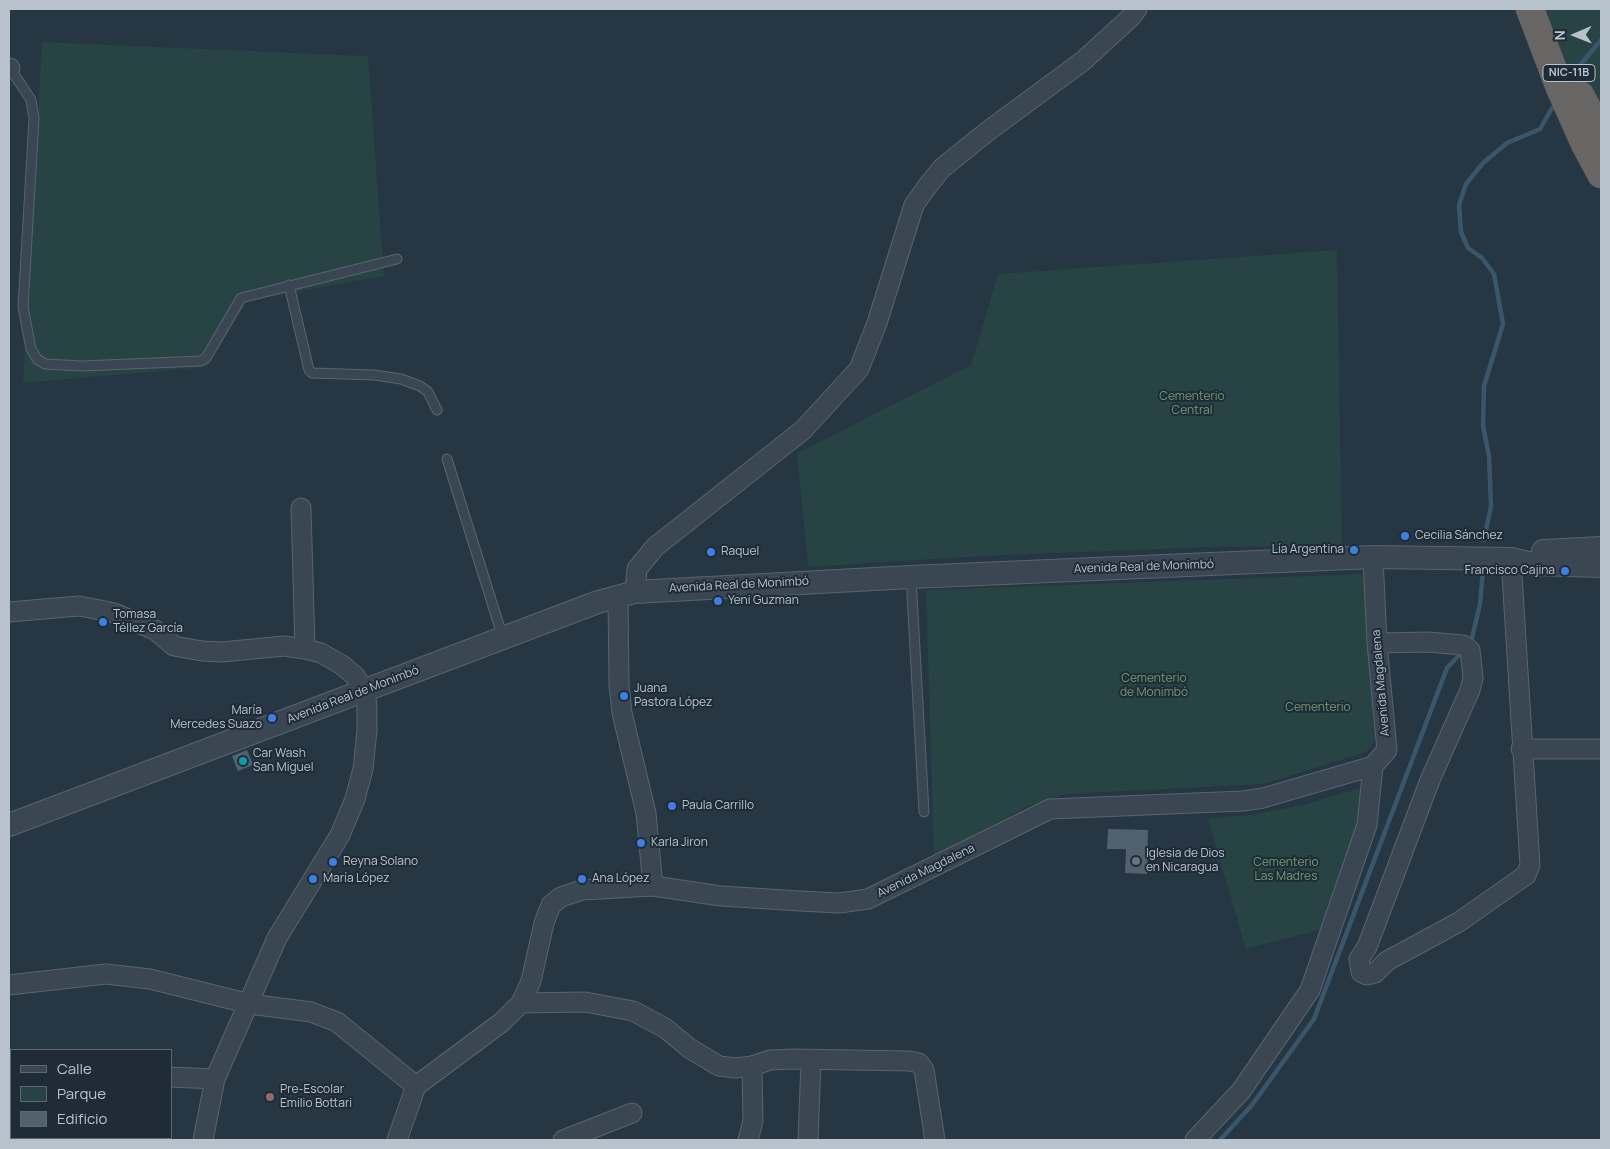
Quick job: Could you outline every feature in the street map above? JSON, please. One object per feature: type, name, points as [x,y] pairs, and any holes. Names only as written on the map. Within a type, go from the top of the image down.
[{"type":"highway","name":"NIC-11B","points":[[1530,9],[1560,88],[1585,144],[1601,174]]},
{"type":"highway","name":"NIC-11B","points":[[1546,9],[1571,78],[1601,133]]},
{"type":"street","points":[[653,886],[646,813],[622,713],[619,685],[627,594],[636,569],[655,547],[803,430],[859,369],[877,323],[914,205],[942,168],[988,131],[1083,61],[1131,17],[1137,9]]},
{"type":"street","points":[[301,508],[304,649]]},
{"type":"street","name":"Avenida Real de Monimbó","points":[[1511,559],[1534,552],[1601,548]]},
{"type":"street","name":"Avenida Real de Monimbó","points":[[9,825],[503,638],[627,594],[911,576],[1373,557],[1511,559],[1533,564],[1601,566]]},
{"type":"street","name":"Avenida Magdalena","points":[[416,1086],[502,1022],[521,1003],[531,981],[544,923],[551,905],[562,897],[582,890],[653,886],[720,896],[792,901],[839,903],[868,899],[1050,809],[1243,801],[1359,772],[1374,766],[1387,750],[1377,644],[1373,557]]},
{"type":"street","points":[[1377,644],[1428,642],[1462,645],[1470,650],[1474,678],[1430,780],[1367,947],[1359,959],[1361,972],[1367,975],[1375,973],[1387,961],[1459,922],[1526,875],[1530,865],[1521,749],[1521,703],[1511,559]]},
{"type":"street","points":[[9,612],[71,607],[95,609],[114,613],[155,630],[174,646],[202,651],[222,652],[284,646],[304,649],[342,664],[355,676],[364,691],[367,705],[363,769],[355,799],[340,835],[277,938],[250,1004],[215,1079],[203,1140]]},
{"type":"street","points":[[1521,749],[1601,749]]},
{"type":"street","points":[[1195,1140],[1241,1090],[1310,990],[1367,825],[1374,766]]},
{"type":"street","points":[[9,985],[106,974],[150,979],[250,1004],[311,1012],[337,1022],[416,1086],[398,1140]]},
{"type":"street","points":[[521,1003],[585,1002],[633,1011],[665,1028],[689,1048],[719,1066],[735,1068],[752,1066],[770,1060],[910,1061],[920,1063],[924,1070],[935,1140]]},
{"type":"street","points":[[808,1140],[811,1061]]},
{"type":"street","points":[[748,1140],[753,1121],[752,1066]]},
{"type":"street","points":[[172,1077],[215,1079]]},
{"type":"street","points":[[563,1140],[632,1113]]},
{"type":"lane","points":[[9,68],[31,100],[34,119],[23,307],[31,349],[37,359],[46,364],[60,366],[200,361],[206,358],[241,298],[397,260]]},
{"type":"lane","points":[[289,285],[309,370],[312,373],[374,375],[401,379],[420,386],[428,392],[437,410]]},
{"type":"lane","points":[[448,459],[503,638]]},
{"type":"lane","points":[[911,576],[924,812]]},
{"type":"green space","points":[[1546,9],[1601,9],[1601,133],[1571,78]]},
{"type":"green space","points":[[42,42],[368,56],[384,276],[247,301],[207,367],[23,383]]},
{"type":"green space","name":"Cementerio Central","points":[[1337,250],[1342,546],[1206,547],[983,556],[808,567],[797,453],[971,365],[998,274]]},
{"type":"green space","points":[[1366,574],[1376,740],[1366,752],[1264,784],[1066,794],[1028,806],[934,856],[926,590]]},
{"type":"green space","name":"Cementerio Las Madres","points":[[1368,785],[1334,926],[1246,949],[1208,819],[1256,814],[1307,804]]},
{"type":"building","name":"Car Wash San Miguel","points":[[247,750],[253,765],[238,771],[232,756]]},
{"type":"building","name":"Iglesia de Dios en Nicaragua","points":[[1108,829],[1148,830],[1147,874],[1125,873],[1126,849],[1107,849]]},
{"type":"waterway","points":[[1576,70],[1601,40]]},
{"type":"waterway","points":[[1484,540],[1491,506],[1489,456],[1483,426],[1484,386],[1503,324],[1494,274],[1482,258],[1468,248],[1461,232],[1459,205],[1466,184],[1483,163],[1507,143],[1540,129],[1552,108]]},
{"type":"waterway","points":[[1471,642],[1480,604],[1483,570]]},
{"type":"waterway","points":[[1220,1140],[1252,1105],[1314,1019],[1447,668],[1463,651]]},
{"type":"place","name":"Cecilia Sánchez","points":[[1405,536]]},
{"type":"place","name":"Lía Argentina","points":[[1354,550]]},
{"type":"place","name":"Raquel","points":[[711,552]]},
{"type":"place","name":"Francisco Cajina","points":[[1565,571]]},
{"type":"place","name":"Yeni Guzman","points":[[718,601]]},
{"type":"place","name":"Tomasa Téllez García","points":[[103,622]]},
{"type":"place","name":"Juana Pastora López","points":[[624,696]]},
{"type":"place","name":"María Mercedes Suazo","points":[[272,718]]},
{"type":"place","name":"Car Wash San Miguel","points":[[243,761]]},
{"type":"place","name":"Paula Carrillo","points":[[672,806]]},
{"type":"place","name":"Karla Jiron","points":[[641,843]]},
{"type":"place","name":"Iglesia de Dios en Nicaragua","points":[[1136,861]]},
{"type":"place","name":"Reyna Solano","points":[[333,862]]},
{"type":"place","name":"María López","points":[[313,879]]},
{"type":"place","name":"Ana López","points":[[582,879]]},
{"type":"place","name":"Pre-Escolar Emilio Bottari","points":[[270,1097]]},
{"type":"park label","name":"Cementerio de Monimbó","points":[[1154,686]]},
{"type":"park label","name":"Cementerio","points":[[1318,708]]}]
